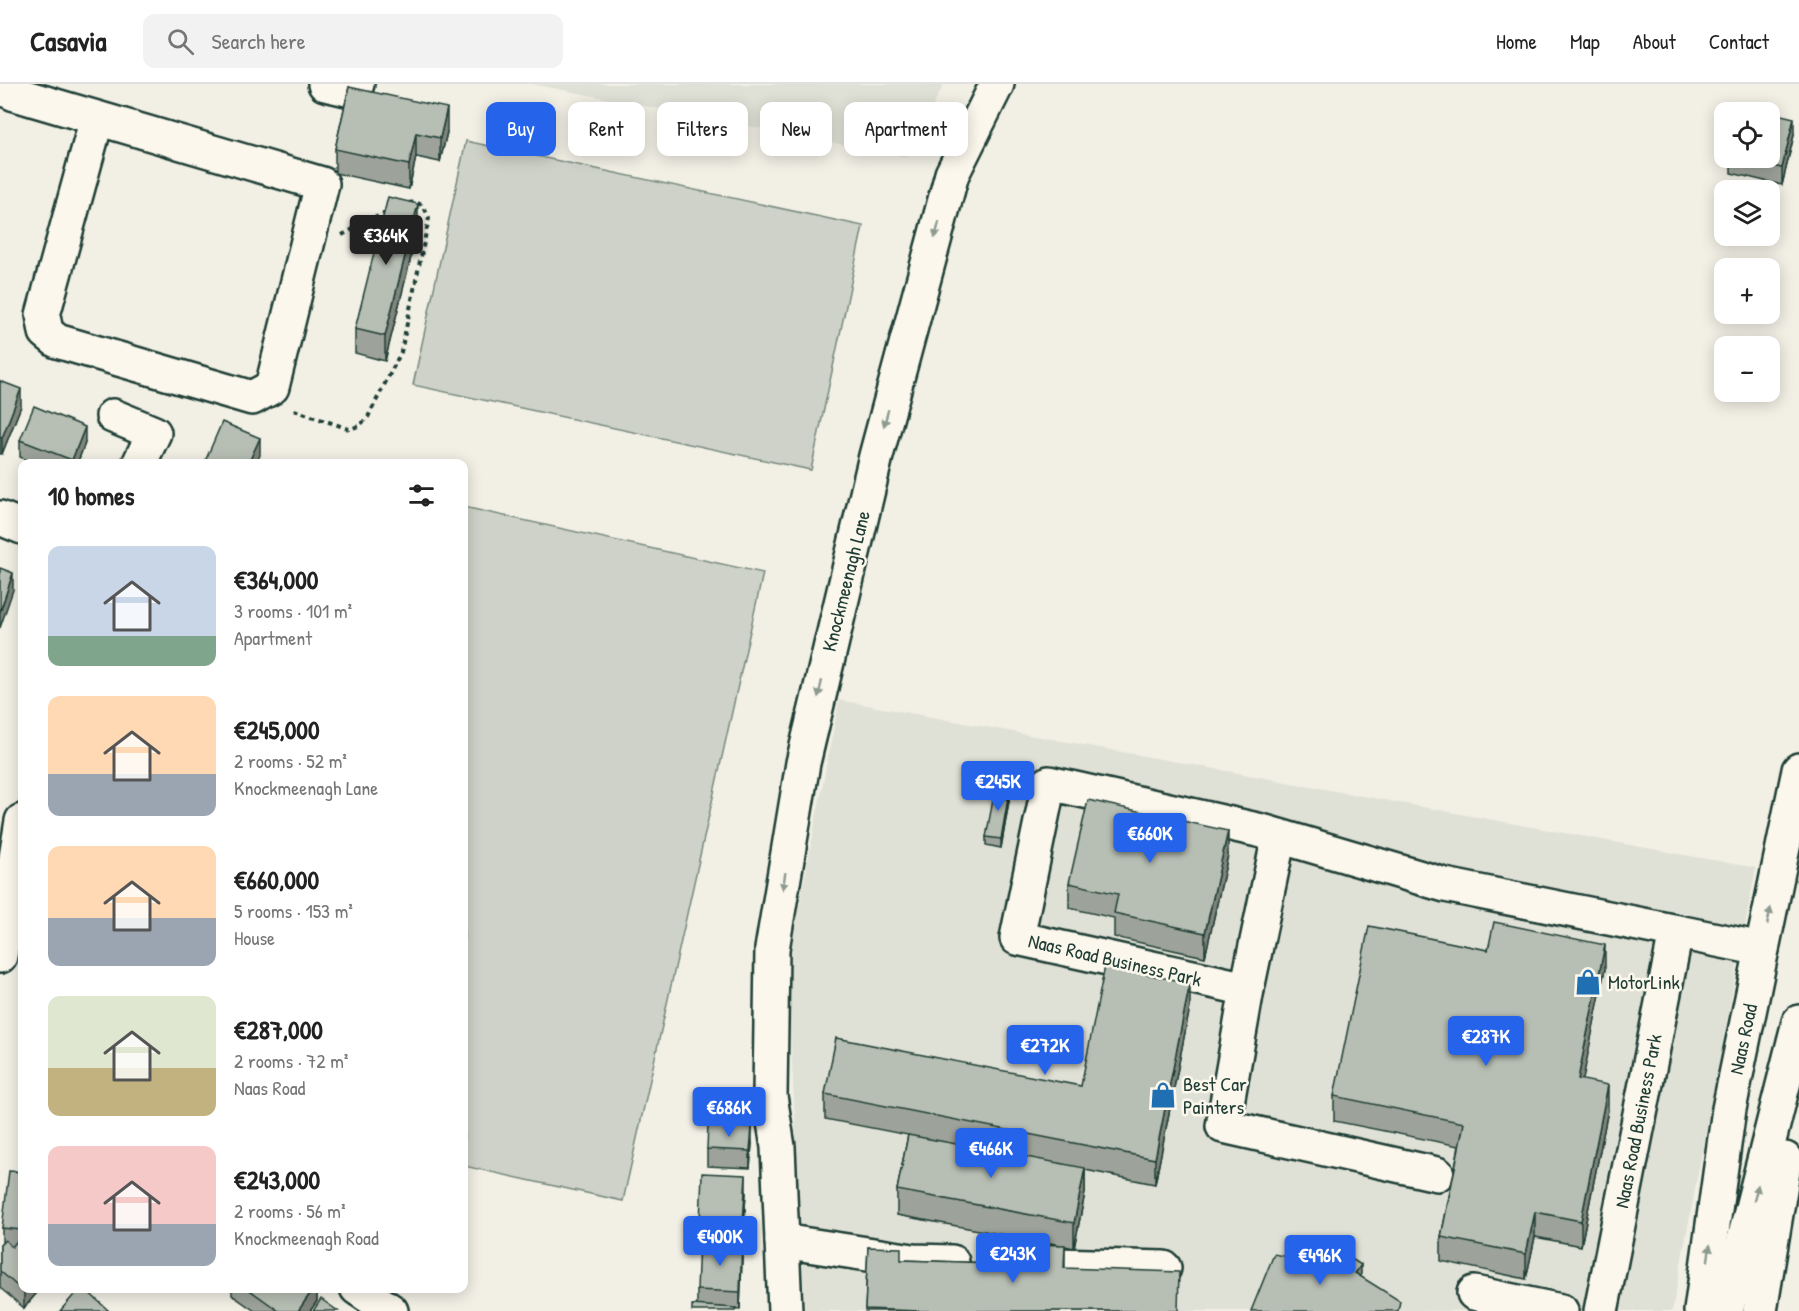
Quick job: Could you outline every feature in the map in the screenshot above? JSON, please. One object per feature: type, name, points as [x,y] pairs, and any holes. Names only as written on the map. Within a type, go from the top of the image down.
[{"type":"main road","points":[[325,84],[351,90],[357,84]]},
{"type":"main road","name":"Knockmeenagh Lane","points":[[785,1311],[778,1147],[770,1096],[772,950],[808,740],[876,456],[952,174],[998,84]]},
{"type":"main road","points":[[0,87],[15,94],[97,118],[322,184],[272,387],[252,398],[57,341],[46,332],[43,315],[97,118]]},
{"type":"main road","points":[[113,416],[154,433],[141,459]]},
{"type":"main road","points":[[0,518],[18,525]]},
{"type":"main road","name":"Naas Road","points":[[1701,1311],[1729,1109],[1799,770]]},
{"type":"main road","name":"Naas Road Business Park","points":[[1247,989],[1017,938],[1049,783],[1280,836],[1445,885],[1762,949]]},
{"type":"main road","points":[[1280,836],[1247,989],[1223,1126],[1437,1174]]},
{"type":"main road","points":[[0,956],[18,846]]},
{"type":"main road","name":"Naas Road Business Park","points":[[1601,1311],[1676,932]]},
{"type":"main road","points":[[1726,1311],[1799,1022]]},
{"type":"main road","points":[[1760,1311],[1799,1069]]},
{"type":"main road","points":[[782,1241],[914,1262],[1164,1268]]},
{"type":"main road","points":[[364,1293],[391,1311]]},
{"type":"main road","points":[[1474,1293],[1561,1311]]},
{"type":"path","points":[[272,387],[276,404],[349,429],[359,426],[368,417],[401,352],[429,219],[424,207],[416,201],[403,203]]},
{"type":"path","points":[[308,243],[322,245],[393,208]]},
{"type":"shaded area","points":[[532,84],[944,84],[935,102],[844,102],[844,145],[832,142],[832,102],[760,102],[760,128],[748,126],[748,102],[657,102],[657,108],[645,106],[645,102],[624,102]]},
{"type":"shaded area","points":[[466,141],[486,145],[486,156],[536,156],[863,226],[811,470],[413,385]]},
{"type":"shaded area","points":[[468,508],[763,573],[623,1201],[468,1167]]},
{"type":"shaded area","points":[[839,700],[1756,868],[1672,1311],[805,1311],[787,969]]},
{"type":"building","points":[[349,87],[447,108],[440,138],[416,133],[409,165],[335,149]]},
{"type":"building","points":[[1780,114],[1794,118],[1782,168],[1780,168]]},
{"type":"building","points":[[388,197],[418,204],[385,336],[355,329]]},
{"type":"building","points":[[0,381],[21,389],[2,438],[0,437]]},
{"type":"building","points":[[34,406],[85,427],[72,459],[20,440]]},
{"type":"building","points":[[222,422],[260,438],[250,459],[206,459]]},
{"type":"building","points":[[0,568],[13,573],[0,612]]},
{"type":"building","points":[[996,784],[1010,786],[1001,839],[986,837]]},
{"type":"building","points":[[1088,800],[1228,831],[1205,933],[1114,913],[1118,894],[1069,883]]},
{"type":"building","points":[[1494,922],[1605,945],[1578,1079],[1608,1085],[1581,1221],[1535,1212],[1526,1254],[1441,1237],[1464,1123],[1334,1096],[1369,926],[1488,950]]},
{"type":"building","points":[[1105,966],[1190,983],[1155,1159],[825,1094],[836,1038],[1081,1086]]},
{"type":"building","points":[[708,1124],[752,1127],[750,1151],[707,1149]]},
{"type":"building","points":[[908,1135],[1085,1168],[1074,1223],[897,1190]]},
{"type":"building","points":[[9,1171],[18,1172],[18,1230],[2,1228]]},
{"type":"building","points":[[702,1173],[746,1175],[743,1224],[700,1222]]},
{"type":"building","points":[[5,1240],[12,1247],[18,1240],[18,1287],[0,1271],[0,1245]]},
{"type":"building","points":[[699,1241],[742,1243],[740,1292],[697,1290]]},
{"type":"building","points":[[993,1243],[1065,1245],[1064,1268],[1179,1272],[1178,1311],[865,1309],[868,1247],[901,1248],[901,1260],[992,1263]]},
{"type":"building","points":[[1313,1248],[1337,1252],[1335,1263],[1344,1254],[1361,1265],[1355,1273],[1400,1301],[1398,1311],[1251,1311],[1274,1254],[1311,1262]]},
{"type":"building","points":[[76,1293],[89,1293],[109,1311],[60,1311]]},
{"type":"building","points":[[254,1293],[311,1293],[298,1311],[279,1311]]},
{"type":"building","points":[[321,1299],[338,1311],[313,1311]]},
{"type":"building","points":[[692,1305],[736,1308],[735,1311],[692,1311]]},
{"type":"place","name":"MotorLink","points":[[1588,982]]},
{"type":"place","name":"Best Car Painters","points":[[1163,1095]]}]
